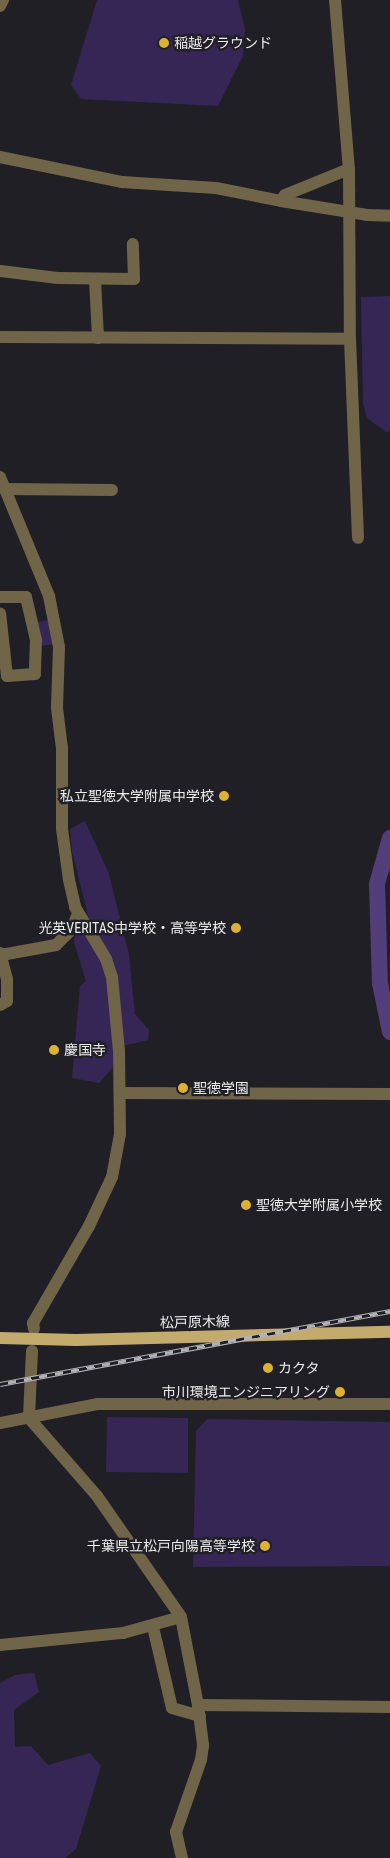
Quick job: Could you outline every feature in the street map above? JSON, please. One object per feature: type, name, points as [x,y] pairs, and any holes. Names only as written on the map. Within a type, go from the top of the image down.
[{"type":"main road","name":"松戸原木線","points":[[0,1338],[76,1340],[390,1332]]},
{"type":"street","points":[[0,6],[3,0]]},
{"type":"street","points":[[335,0],[349,169],[350,339],[358,538]]},
{"type":"street","points":[[0,157],[94,178],[216,188],[350,213],[390,216]]},
{"type":"street","points":[[282,201],[285,194],[349,169]]},
{"type":"street","points":[[0,271],[95,280],[134,279],[133,244]]},
{"type":"street","points":[[95,280],[98,338]]},
{"type":"street","points":[[0,337],[350,339]]},
{"type":"street","points":[[0,477],[49,596],[59,648],[57,708],[62,747],[62,829],[78,913],[106,959],[112,976],[120,1093],[120,1134],[112,1177],[89,1226],[33,1323],[34,1329]]},
{"type":"street","points":[[6,489],[112,490]]},
{"type":"street","points":[[0,597],[26,597],[36,640],[34,674],[7,676],[1,637],[0,613]]},
{"type":"street","points":[[0,1005],[7,1000],[7,979],[1,954],[56,945],[72,929],[78,913]]},
{"type":"street","points":[[120,1093],[390,1094]]},
{"type":"street","points":[[32,1351],[29,1418],[97,1496],[181,1617],[199,1711],[201,1760],[176,1832],[182,1858]]},
{"type":"street","points":[[0,1423],[98,1404],[390,1404]]},
{"type":"street","points":[[0,1645],[61,1641],[153,1627],[181,1617]]},
{"type":"street","points":[[153,1627],[172,1708],[199,1711],[390,1707]]},
{"type":"shaded area","name":"稲越グラウンド","points":[[97,0],[238,0],[245,29],[243,56],[218,106],[81,99],[71,85]]},
{"type":"shaded area","points":[[390,296],[390,431],[386,432],[367,418],[363,404],[361,297]]},
{"type":"shaded area","points":[[51,620],[55,644],[41,646],[35,622]]},
{"type":"shaded area","points":[[85,821],[109,874],[129,955],[135,1014],[149,1030],[148,1040],[123,1046],[114,1066],[99,1083],[72,1078],[80,986],[86,981],[74,942],[75,932],[90,923],[72,852],[70,829]]},
{"type":"shaded area","points":[[107,1417],[188,1418],[188,1473],[106,1472]]},
{"type":"shaded area","points":[[207,1419],[390,1422],[390,1566],[193,1567],[196,1431]]},
{"type":"shaded area","points":[[34,1673],[39,1692],[14,1710],[15,1747],[31,1746],[48,1765],[90,1753],[101,1766],[76,1849],[65,1858],[0,1858],[0,1683],[15,1675]]},
{"type":"waterway","points":[[390,838],[377,884],[380,983],[390,1032]]},
{"type":"railway","points":[[0,1384],[390,1311]]},
{"type":"place","name":"稲越グラウンド","points":[[164,43]]},
{"type":"place","name":"私立聖徳大学附属中学校","points":[[224,796]]},
{"type":"place","name":"光英VERITAS中学校・高等学校","points":[[236,928]]},
{"type":"place","name":"慶国寺","points":[[54,1050]]},
{"type":"place","name":"聖徳学園","points":[[183,1088]]},
{"type":"place","name":"聖徳大学附属小学校","points":[[246,1205]]},
{"type":"place","name":"カクタ","points":[[268,1368]]},
{"type":"place","name":"市川環境エンジニアリング","points":[[340,1392]]},
{"type":"place","name":"千葉県立松戸向陽高等学校","points":[[265,1546]]}]
